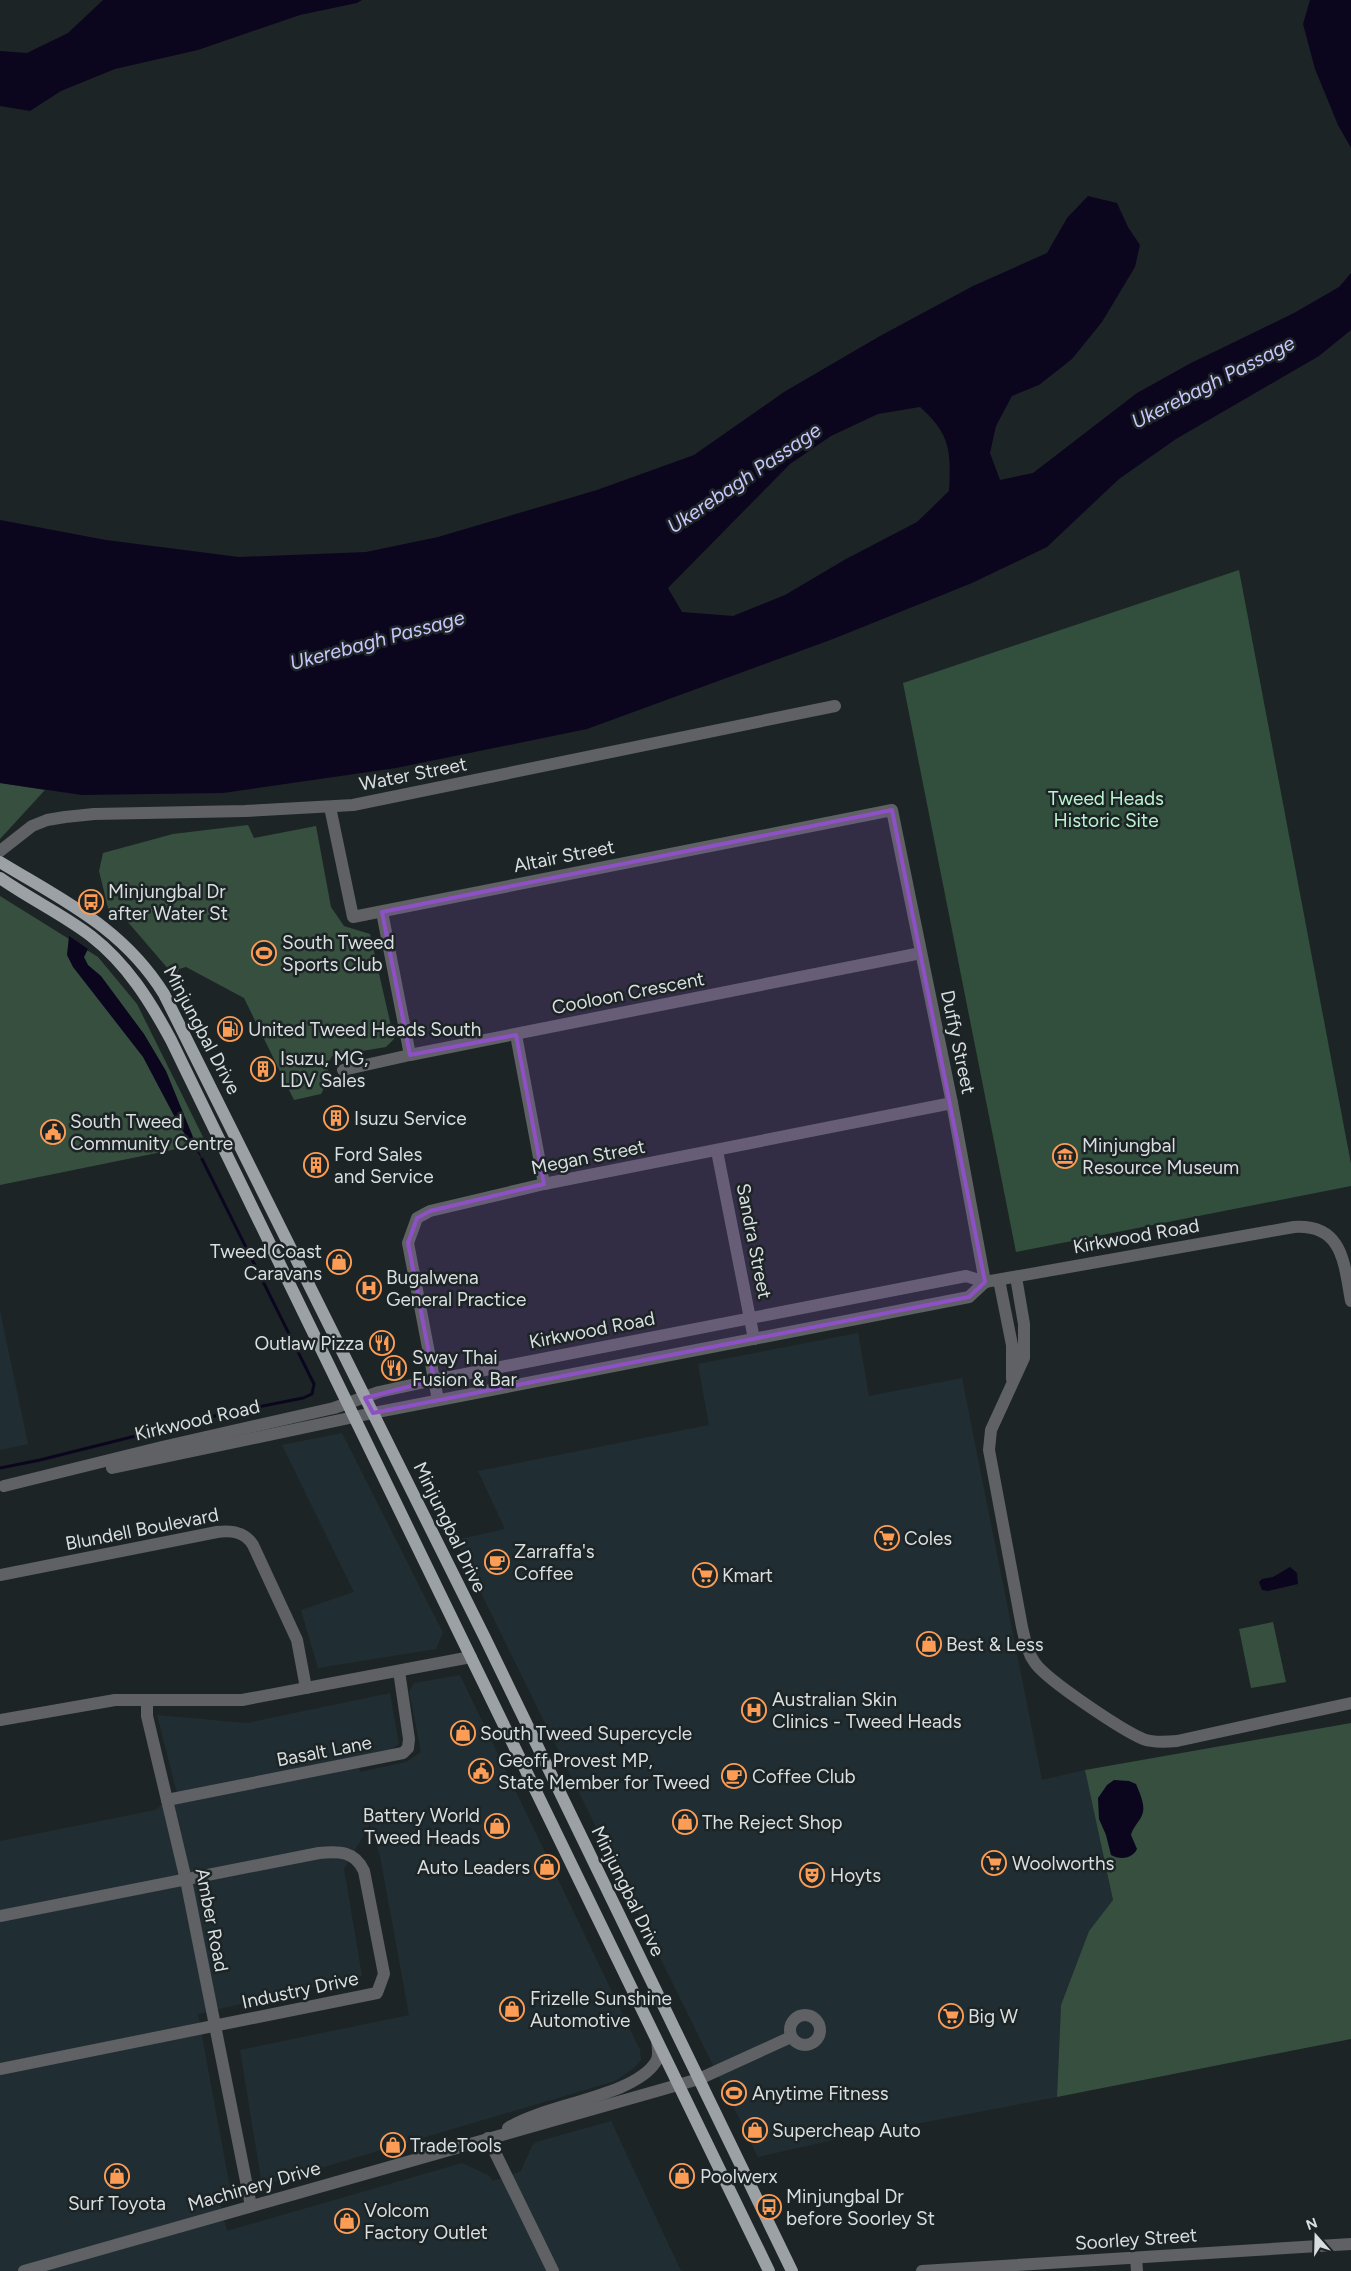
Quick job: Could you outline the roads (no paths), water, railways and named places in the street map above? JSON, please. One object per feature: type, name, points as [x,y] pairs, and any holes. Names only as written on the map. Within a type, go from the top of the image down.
[{"type":"main road","name":"Minjungbal Drive","points":[[0,862],[87,914],[108,930],[143,963],[155,979],[191,1045],[492,1655],[792,2271]]},
{"type":"main road","name":"Minjungbal Drive","points":[[0,878],[61,915],[103,946],[134,980],[153,1007],[175,1048],[355,1417],[769,2271]]},
{"type":"main road","points":[[471,1657],[492,1655]]},
{"type":"street","name":"Water Street","points":[[0,851],[32,826],[47,820],[74,815],[330,807],[399,796],[836,706]]},
{"type":"street","name":"Altair Street","points":[[330,807],[353,917],[892,810]]},
{"type":"street","name":"Duffy Street","points":[[892,810],[952,1103],[985,1282]]},
{"type":"street","points":[[382,912],[410,1055]]},
{"type":"street","name":"Cooloon Crescent","points":[[343,1070],[921,953]]},
{"type":"street","points":[[516,1035],[544,1184]]},
{"type":"street","name":"Megan Street","points":[[438,1400],[408,1243],[412,1227],[417,1218],[430,1211],[544,1184],[952,1103]]},
{"type":"street","name":"Sandra Street","points":[[717,1151],[754,1339]]},
{"type":"street","name":"Kirkwood Road","points":[[2,1486],[348,1404],[379,1392],[434,1380],[966,1276],[985,1282],[999,1280],[1294,1226],[1316,1227],[1326,1232],[1334,1240],[1344,1264],[1351,1301]]},
{"type":"street","points":[[1016,1277],[1026,1340],[1022,1364],[1012,1379],[991,1430],[989,1450],[1028,1650],[1036,1664],[1052,1680],[1144,1740],[1177,1741],[1351,1703]]},
{"type":"street","points":[[999,1280],[1011,1338],[1013,1358],[1012,1379]]},
{"type":"street","name":"Kirkwood Road","points":[[2,1486],[177,1455],[438,1400],[968,1297],[985,1282]]},
{"type":"street","name":"Blundell Boulevard","points":[[0,1575],[217,1532],[227,1531],[244,1534],[253,1545],[298,1640],[306,1688]]},
{"type":"street","points":[[0,1720],[116,1700],[242,1700],[471,1657]]},
{"type":"street","name":"Basalt Lane","points":[[167,1800],[403,1753],[408,1748],[409,1739],[399,1671]]},
{"type":"street","name":"Amber Road","points":[[147,1700],[148,1716],[186,1880],[251,2206]]},
{"type":"street","name":"Industry Drive","points":[[0,1916],[319,1853],[338,1851],[357,1858],[364,1871],[384,1974],[377,1993],[0,2069]]},
{"type":"street","name":"Machinery Drive","points":[[30,2270],[699,2079],[791,2037]]},
{"type":"street","name":"Machinery Drive","points":[[493,2137],[530,2117],[609,2092],[638,2078],[651,2068],[656,2061],[657,2041]]},
{"type":"street","points":[[493,2137],[553,2271]]},
{"type":"street","name":"Soorley Street","points":[[922,2271],[1351,2244]]},
{"type":"street","points":[[1136,2258],[1137,2271]]},
{"type":"water","points":[[103,0],[362,0],[357,3],[300,15],[198,50],[115,69],[61,91],[30,111],[0,106],[0,51],[27,53],[68,33]]},
{"type":"water","points":[[1310,0],[1351,0],[1351,148],[1338,125],[1315,69],[1303,24]]},
{"type":"water","name":"Ukerebagh Passage","points":[[1088,196],[1117,203],[1128,227],[1140,245],[1135,267],[1102,322],[1072,359],[1039,385],[1012,396],[996,426],[990,453],[1000,480],[1033,473],[1137,393],[1191,363],[1294,313],[1339,287],[1351,273],[1351,330],[1319,356],[1176,439],[1119,479],[1047,547],[972,583],[833,639],[587,729],[396,768],[223,793],[82,795],[0,783],[0,520],[106,540],[239,557],[366,552],[438,537],[597,490],[694,455],[784,392],[880,336],[973,286],[1047,253],[1067,218]],"holes":[[[920,407],[938,426],[947,444],[950,465],[949,491],[917,522],[846,559],[785,595],[733,616],[682,612],[668,588],[790,464],[831,436],[878,414]]]},
{"type":"water","points":[[69,936],[88,949],[84,957],[88,965],[101,976],[144,1034],[166,1071],[202,1159],[180,1127],[143,1057],[73,967],[67,955]]},
{"type":"water","points":[[1290,1567],[1297,1573],[1298,1584],[1268,1591],[1262,1590],[1259,1582],[1262,1579],[1273,1577]]},
{"type":"water","points":[[1114,1780],[1129,1781],[1136,1784],[1143,1805],[1142,1815],[1131,1835],[1137,1849],[1126,1858],[1118,1858],[1111,1855],[1106,1835],[1099,1819],[1098,1798],[1107,1785]]},
{"type":"waterway","points":[[0,1468],[40,1460],[223,1414],[303,1398],[312,1394],[314,1384],[202,1159]]},
{"type":"place","name":"Minjungbal Dr after Water St","points":[[91,902]]},
{"type":"place","name":"South Tweed Sports Club","points":[[264,953]]},
{"type":"place","name":"United Tweed Heads South","points":[[230,1029]]},
{"type":"place","name":"Isuzu, MG, LDV Sales","points":[[263,1069]]},
{"type":"place","name":"Isuzu Service","points":[[336,1118]]},
{"type":"place","name":"South Tweed Community Centre","points":[[53,1132]]},
{"type":"place","name":"Minjungbal Resource Museum","points":[[1065,1156]]},
{"type":"place","name":"Ford Sales and Service","points":[[316,1165]]},
{"type":"place","name":"Tweed Coast Caravans","points":[[339,1262]]},
{"type":"place","name":"Bugalwena General Practice","points":[[369,1288]]},
{"type":"place","name":"Outlaw Pizza","points":[[382,1343]]},
{"type":"place","name":"Sway Thai Fusion & Bar","points":[[394,1368]]},
{"type":"place","name":"Coles","points":[[887,1538]]},
{"type":"place","name":"Zarraffa's Coffee","points":[[497,1562]]},
{"type":"place","name":"Kmart","points":[[705,1575]]},
{"type":"place","name":"Best & Less","points":[[929,1644]]},
{"type":"place","name":"Australian Skin Clinics - Tweed Heads","points":[[754,1710]]},
{"type":"place","name":"South Tweed Supercycle","points":[[463,1733]]},
{"type":"place","name":"Geoff Provest MP, State Member for Tweed","points":[[481,1771]]},
{"type":"place","name":"Coffee Club","points":[[734,1776]]},
{"type":"place","name":"The Reject Shop","points":[[685,1822]]},
{"type":"place","name":"Battery World Tweed Heads","points":[[497,1826]]},
{"type":"place","name":"Woolworths","points":[[994,1863]]},
{"type":"place","name":"Auto Leaders","points":[[547,1867]]},
{"type":"place","name":"Hoyts","points":[[812,1875]]},
{"type":"place","name":"Frizelle Sunshine Automotive","points":[[512,2009]]},
{"type":"place","name":"Big W","points":[[951,2016]]},
{"type":"place","name":"Anytime Fitness","points":[[734,2093]]},
{"type":"place","name":"Supercheap Auto","points":[[755,2130]]},
{"type":"place","name":"TradeTools","points":[[393,2145]]},
{"type":"place","name":"Surf Toyota","points":[[117,2176]]},
{"type":"place","name":"Poolwerx","points":[[682,2176]]},
{"type":"place","name":"Minjungbal Dr before Soorley St","points":[[769,2207]]},
{"type":"place","name":"Volcom Factory Outlet","points":[[347,2221]]},
{"type":"park label","name":"Tweed Heads Historic Site","points":[[1106,809]]}]
